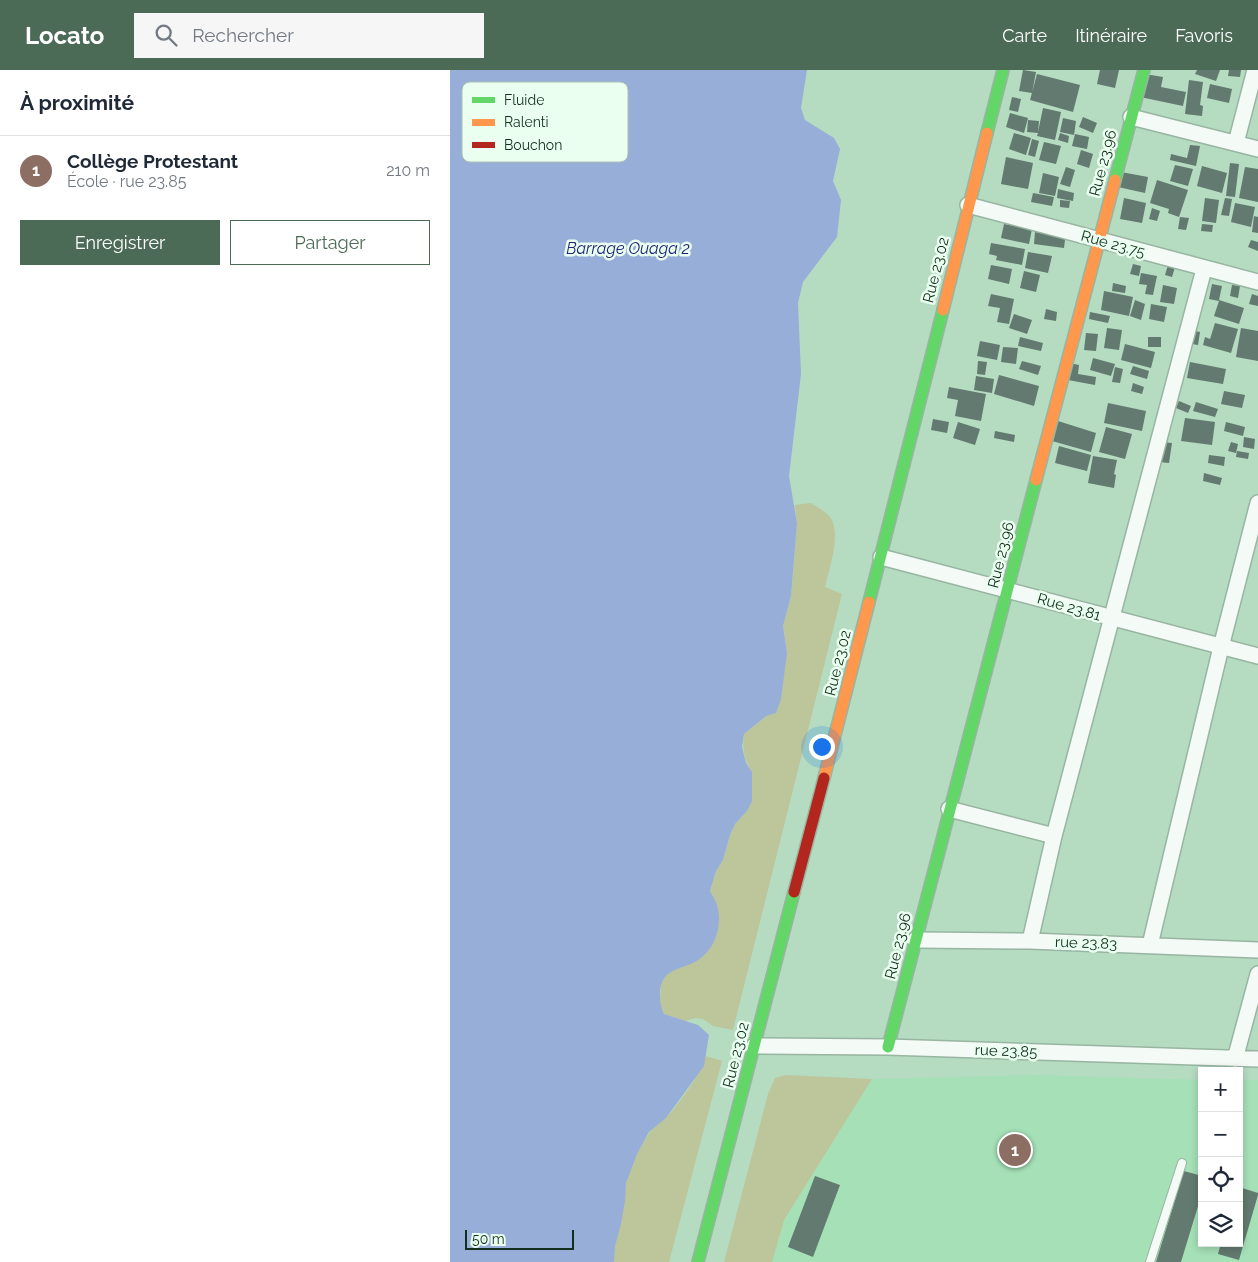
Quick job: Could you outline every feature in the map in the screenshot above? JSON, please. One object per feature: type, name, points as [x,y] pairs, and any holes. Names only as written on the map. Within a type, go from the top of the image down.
[{"type":"street","name":"Rue 23.02","points":[[698,1262],[880,557],[1003,70]]},
{"type":"street","name":"Rue 23.96","points":[[888,1047],[949,808],[1144,70]]},
{"type":"street","points":[[1236,143],[1255,70]]},
{"type":"street","points":[[1131,117],[1258,149]]},
{"type":"street","name":"Rue 23.75","points":[[968,205],[1258,282]]},
{"type":"street","points":[[1030,941],[1054,836],[1204,269]]},
{"type":"street","points":[[1150,945],[1220,647],[1258,502]]},
{"type":"street","name":"Rue 23.81","points":[[880,557],[1258,656]]},
{"type":"street","points":[[949,808],[1054,836]]},
{"type":"street","name":"rue 23.83","points":[[915,940],[1030,941],[1258,950]]},
{"type":"street","points":[[1235,1058],[1258,974]]},
{"type":"street","name":"rue 23.85","points":[[754,1046],[888,1047],[1258,1059]]},
{"type":"lane","points":[[1150,1262],[1182,1163]]},
{"type":"shaded area","points":[[811,503],[828,515],[833,524],[835,532],[834,551],[825,587],[842,594],[733,1030],[713,1026],[703,1019],[696,1018],[685,1021],[664,1014],[660,1004],[661,982],[717,904],[710,892],[716,871],[723,860],[735,824],[747,811],[752,772],[744,754],[744,734],[766,716],[776,713],[787,653],[783,626],[791,596],[797,523],[795,505]]},
{"type":"shaded area","points":[[706,1056],[722,1061],[669,1262],[614,1262],[614,1247],[622,1216],[627,1177],[632,1164],[650,1133],[670,1114],[682,1098],[700,1071]]},
{"type":"shaded area","points":[[785,1075],[872,1079],[784,1220],[772,1262],[724,1262],[768,1094],[775,1078]]},
{"type":"shaded area","points":[[1037,1075],[1198,1080],[1198,1247],[1243,1247],[1243,1080],[1258,1080],[1258,1262],[772,1262],[784,1220],[872,1079]]},
{"type":"water","name":"Barrage Ouaga 2","points":[[450,70],[807,70],[801,108],[805,120],[834,138],[840,149],[833,181],[841,200],[837,237],[803,282],[798,303],[801,374],[789,476],[797,523],[791,596],[783,626],[787,653],[781,699],[776,713],[766,716],[744,734],[742,747],[746,763],[752,772],[752,801],[747,811],[735,824],[710,891],[719,913],[716,937],[702,957],[668,974],[661,984],[660,991],[660,1000],[664,1014],[698,1025],[709,1035],[704,1066],[666,1118],[649,1132],[637,1154],[626,1183],[625,1201],[615,1246],[614,1262],[450,1262]]},
{"type":"building","points":[[1023,70],[1036,72],[1032,93],[1019,91]]},
{"type":"building","points":[[1100,70],[1119,70],[1115,88],[1097,84]]},
{"type":"building","points":[[1197,70],[1220,70],[1216,81],[1195,74]]},
{"type":"building","points":[[1229,70],[1241,70],[1240,77],[1228,76]]},
{"type":"building","points":[[1037,74],[1080,85],[1073,112],[1030,100]]},
{"type":"building","points":[[1145,74],[1163,77],[1161,87],[1186,92],[1183,106],[1140,97]]},
{"type":"building","points":[[1189,80],[1203,82],[1200,105],[1203,106],[1202,116],[1185,114]]},
{"type":"building","points":[[1210,84],[1232,89],[1229,103],[1207,98]]},
{"type":"building","points":[[1012,97],[1021,99],[1018,112],[1009,110]]},
{"type":"building","points":[[1043,108],[1061,112],[1055,140],[1037,136],[1038,133],[1027,132],[1028,120],[1039,121],[1038,132]]},
{"type":"building","points":[[1010,113],[1028,118],[1024,133],[1006,127]]},
{"type":"building","points":[[1083,117],[1097,123],[1093,133],[1079,127]]},
{"type":"building","points":[[1063,118],[1076,121],[1074,135],[1060,132]]},
{"type":"building","points":[[1014,133],[1031,138],[1026,155],[1009,149]]},
{"type":"building","points":[[1060,133],[1069,136],[1068,143],[1058,140]]},
{"type":"building","points":[[1075,134],[1089,137],[1087,149],[1072,146]]},
{"type":"building","points":[[1032,139],[1039,141],[1035,157],[1028,155]]},
{"type":"building","points":[[1044,142],[1061,146],[1056,164],[1039,160]]},
{"type":"building","points":[[1190,145],[1200,146],[1196,166],[1170,160],[1171,154],[1187,158]]},
{"type":"building","points":[[1081,150],[1093,154],[1089,168],[1077,164]]},
{"type":"building","points":[[1006,157],[1033,163],[1028,189],[1001,184]]},
{"type":"building","points":[[1230,163],[1239,164],[1235,197],[1226,196]]},
{"type":"building","points":[[1175,165],[1193,169],[1188,186],[1170,181]]},
{"type":"building","points":[[1202,166],[1227,173],[1222,193],[1197,186]]},
{"type":"building","points":[[1066,167],[1075,170],[1070,187],[1060,184]]},
{"type":"building","points":[[1245,167],[1258,169],[1258,202],[1239,198]]},
{"type":"building","points":[[1121,172],[1148,177],[1145,193],[1118,187]]},
{"type":"building","points":[[1043,173],[1059,177],[1055,196],[1039,193]]},
{"type":"building","points":[[1157,180],[1188,190],[1179,217],[1168,213],[1169,209],[1150,203]]},
{"type":"building","points":[[1058,189],[1074,193],[1073,201],[1057,198]]},
{"type":"building","points":[[1033,193],[1054,197],[1052,206],[1031,202]]},
{"type":"building","points":[[1124,198],[1146,203],[1142,223],[1120,219]]},
{"type":"building","points":[[1205,198],[1219,200],[1216,223],[1202,221]]},
{"type":"building","points":[[1225,198],[1232,199],[1229,216],[1221,215]]},
{"type":"building","points":[[1060,200],[1070,201],[1069,208],[1060,207]]},
{"type":"building","points":[[1235,203],[1255,207],[1251,227],[1231,222]]},
{"type":"building","points":[[1152,208],[1160,211],[1157,221],[1149,219]]},
{"type":"building","points":[[1254,216],[1258,217],[1258,233],[1252,232]]},
{"type":"building","points":[[1180,217],[1189,218],[1186,230],[1178,229]]},
{"type":"building","points":[[1004,224],[1032,229],[1029,244],[1001,238]]},
{"type":"building","points":[[1202,224],[1213,225],[1212,232],[1201,231]]},
{"type":"building","points":[[1046,229],[1066,232],[1064,248],[1034,244],[1035,232],[1045,234]]},
{"type":"building","points":[[1251,240],[1258,242],[1258,251],[1248,247]]},
{"type":"building","points":[[991,243],[1025,249],[1022,265],[996,260],[997,256],[989,254]]},
{"type":"building","points":[[1028,252],[1052,256],[1048,273],[1025,268]]},
{"type":"building","points":[[1133,264],[1141,266],[1139,276],[1130,274]]},
{"type":"building","points":[[991,265],[1012,269],[1009,284],[988,279]]},
{"type":"building","points":[[1168,265],[1175,267],[1172,277],[1165,275]]},
{"type":"building","points":[[1024,271],[1040,275],[1036,292],[1020,288]]},
{"type":"building","points":[[1141,273],[1157,276],[1153,295],[1145,294],[1147,285],[1139,284]]},
{"type":"building","points":[[1113,283],[1126,286],[1125,293],[1112,291]]},
{"type":"building","points":[[1212,284],[1222,286],[1219,300],[1244,308],[1239,324],[1214,316],[1219,301],[1209,299]]},
{"type":"building","points":[[1163,285],[1177,288],[1174,304],[1160,302]]},
{"type":"building","points":[[1232,285],[1240,286],[1238,298],[1230,296]]},
{"type":"building","points":[[1104,291],[1133,297],[1129,316],[1101,310]]},
{"type":"building","points":[[991,294],[1014,299],[1009,324],[997,322],[1000,308],[988,306]]},
{"type":"building","points":[[1252,294],[1258,296],[1258,306],[1249,304]]},
{"type":"building","points":[[1135,300],[1145,304],[1141,320],[1130,316]]},
{"type":"building","points":[[1151,304],[1167,307],[1164,322],[1149,319]]},
{"type":"building","points":[[1046,309],[1057,312],[1056,321],[1044,319]]},
{"type":"building","points":[[1090,312],[1110,316],[1108,323],[1089,319]]},
{"type":"building","points":[[1014,314],[1032,320],[1027,334],[1009,328]]},
{"type":"building","points":[[1215,323],[1238,329],[1231,353],[1203,345],[1205,337],[1210,339]]},
{"type":"building","points":[[1107,328],[1122,330],[1119,350],[1104,348]]},
{"type":"building","points":[[1241,328],[1258,331],[1258,361],[1236,357]]},
{"type":"building","points":[[1195,331],[1200,332],[1198,345],[1192,344]]},
{"type":"building","points":[[1086,333],[1098,334],[1096,351],[1084,350]]},
{"type":"building","points":[[1020,337],[1043,343],[1041,351],[1018,346]]},
{"type":"building","points":[[1148,337],[1161,337],[1161,347],[1148,347]]},
{"type":"building","points":[[980,341],[1000,345],[997,360],[977,356]]},
{"type":"building","points":[[1125,344],[1155,352],[1151,368],[1121,360]]},
{"type":"building","points":[[1003,347],[1018,348],[1016,364],[1001,362]]},
{"type":"building","points":[[1093,358],[1115,364],[1111,376],[1090,370]]},
{"type":"building","points":[[978,361],[987,362],[985,375],[977,374]]},
{"type":"building","points":[[1022,361],[1041,366],[1038,375],[1019,369]]},
{"type":"building","points":[[1190,362],[1226,369],[1223,384],[1187,378]]},
{"type":"building","points":[[1070,363],[1079,365],[1078,374],[1096,377],[1095,385],[1068,380]]},
{"type":"building","points":[[1133,366],[1149,371],[1147,379],[1130,374]]},
{"type":"building","points":[[1115,367],[1123,369],[1120,383],[1112,382]]},
{"type":"building","points":[[999,375],[1039,386],[1034,406],[994,394]]},
{"type":"building","points":[[976,376],[994,379],[992,393],[974,390]]},
{"type":"building","points":[[1133,383],[1144,387],[1142,394],[1131,391]]},
{"type":"building","points":[[949,387],[986,394],[981,421],[955,416],[958,400],[947,398]]},
{"type":"building","points":[[1224,391],[1245,395],[1242,408],[1221,404]]},
{"type":"building","points":[[1179,401],[1191,406],[1188,413],[1176,408]]},
{"type":"building","points":[[1196,402],[1218,409],[1215,417],[1193,411]]},
{"type":"building","points":[[1108,403],[1146,411],[1142,431],[1104,423]]},
{"type":"building","points":[[1185,418],[1215,422],[1212,445],[1181,441]]},
{"type":"building","points":[[933,419],[949,422],[947,433],[931,430]]},
{"type":"building","points":[[1058,421],[1096,433],[1091,452],[1052,441]]},
{"type":"building","points":[[958,422],[980,429],[975,445],[953,438]]},
{"type":"building","points":[[1226,422],[1245,427],[1243,436],[1224,431]]},
{"type":"building","points":[[1106,427],[1132,434],[1125,459],[1099,452]]},
{"type":"building","points":[[995,431],[1015,435],[1014,442],[994,438]]},
{"type":"building","points":[[1244,437],[1255,439],[1254,449],[1243,447]]},
{"type":"building","points":[[1163,442],[1172,443],[1169,463],[1159,462]]},
{"type":"building","points":[[1231,442],[1238,444],[1236,453],[1228,451]]},
{"type":"building","points":[[1059,446],[1091,455],[1087,471],[1055,463]]},
{"type":"building","points":[[1237,451],[1249,453],[1248,459],[1236,457]]},
{"type":"building","points":[[1209,455],[1225,457],[1224,466],[1208,463]]},
{"type":"building","points":[[1093,456],[1117,460],[1114,488],[1088,483]]},
{"type":"building","points":[[1204,473],[1222,478],[1220,485],[1203,481]]},
{"type":"building","points":[[1184,1171],[1198,1175],[1198,1206],[1181,1262],[1156,1262]]},
{"type":"building","points":[[815,1176],[840,1185],[813,1257],[788,1247]]},
{"type":"building","points":[[1243,1188],[1258,1193],[1243,1246]]},
{"type":"building","points":[[1220,1247],[1243,1247],[1239,1260],[1218,1254]]},
{"type":"traffic: fast","points":[[987,133],[1003,70]]},
{"type":"traffic: fast","points":[[1115,180],[1144,70]]},
{"type":"traffic: fast","points":[[869,602],[943,310]]},
{"type":"traffic: fast","points":[[888,1047],[1036,480]]},
{"type":"traffic: fast","points":[[698,1262],[794,892]]},
{"type":"traffic: slow","points":[[943,310],[987,133]]},
{"type":"traffic: slow","points":[[1036,480],[1115,180]]},
{"type":"traffic: slow","points":[[824,778],[869,602]]},
{"type":"traffic: jam","points":[[794,892],[824,778]]},
{"type":"place","name":"Collège Protestant","points":[[1015,1150]]}]
